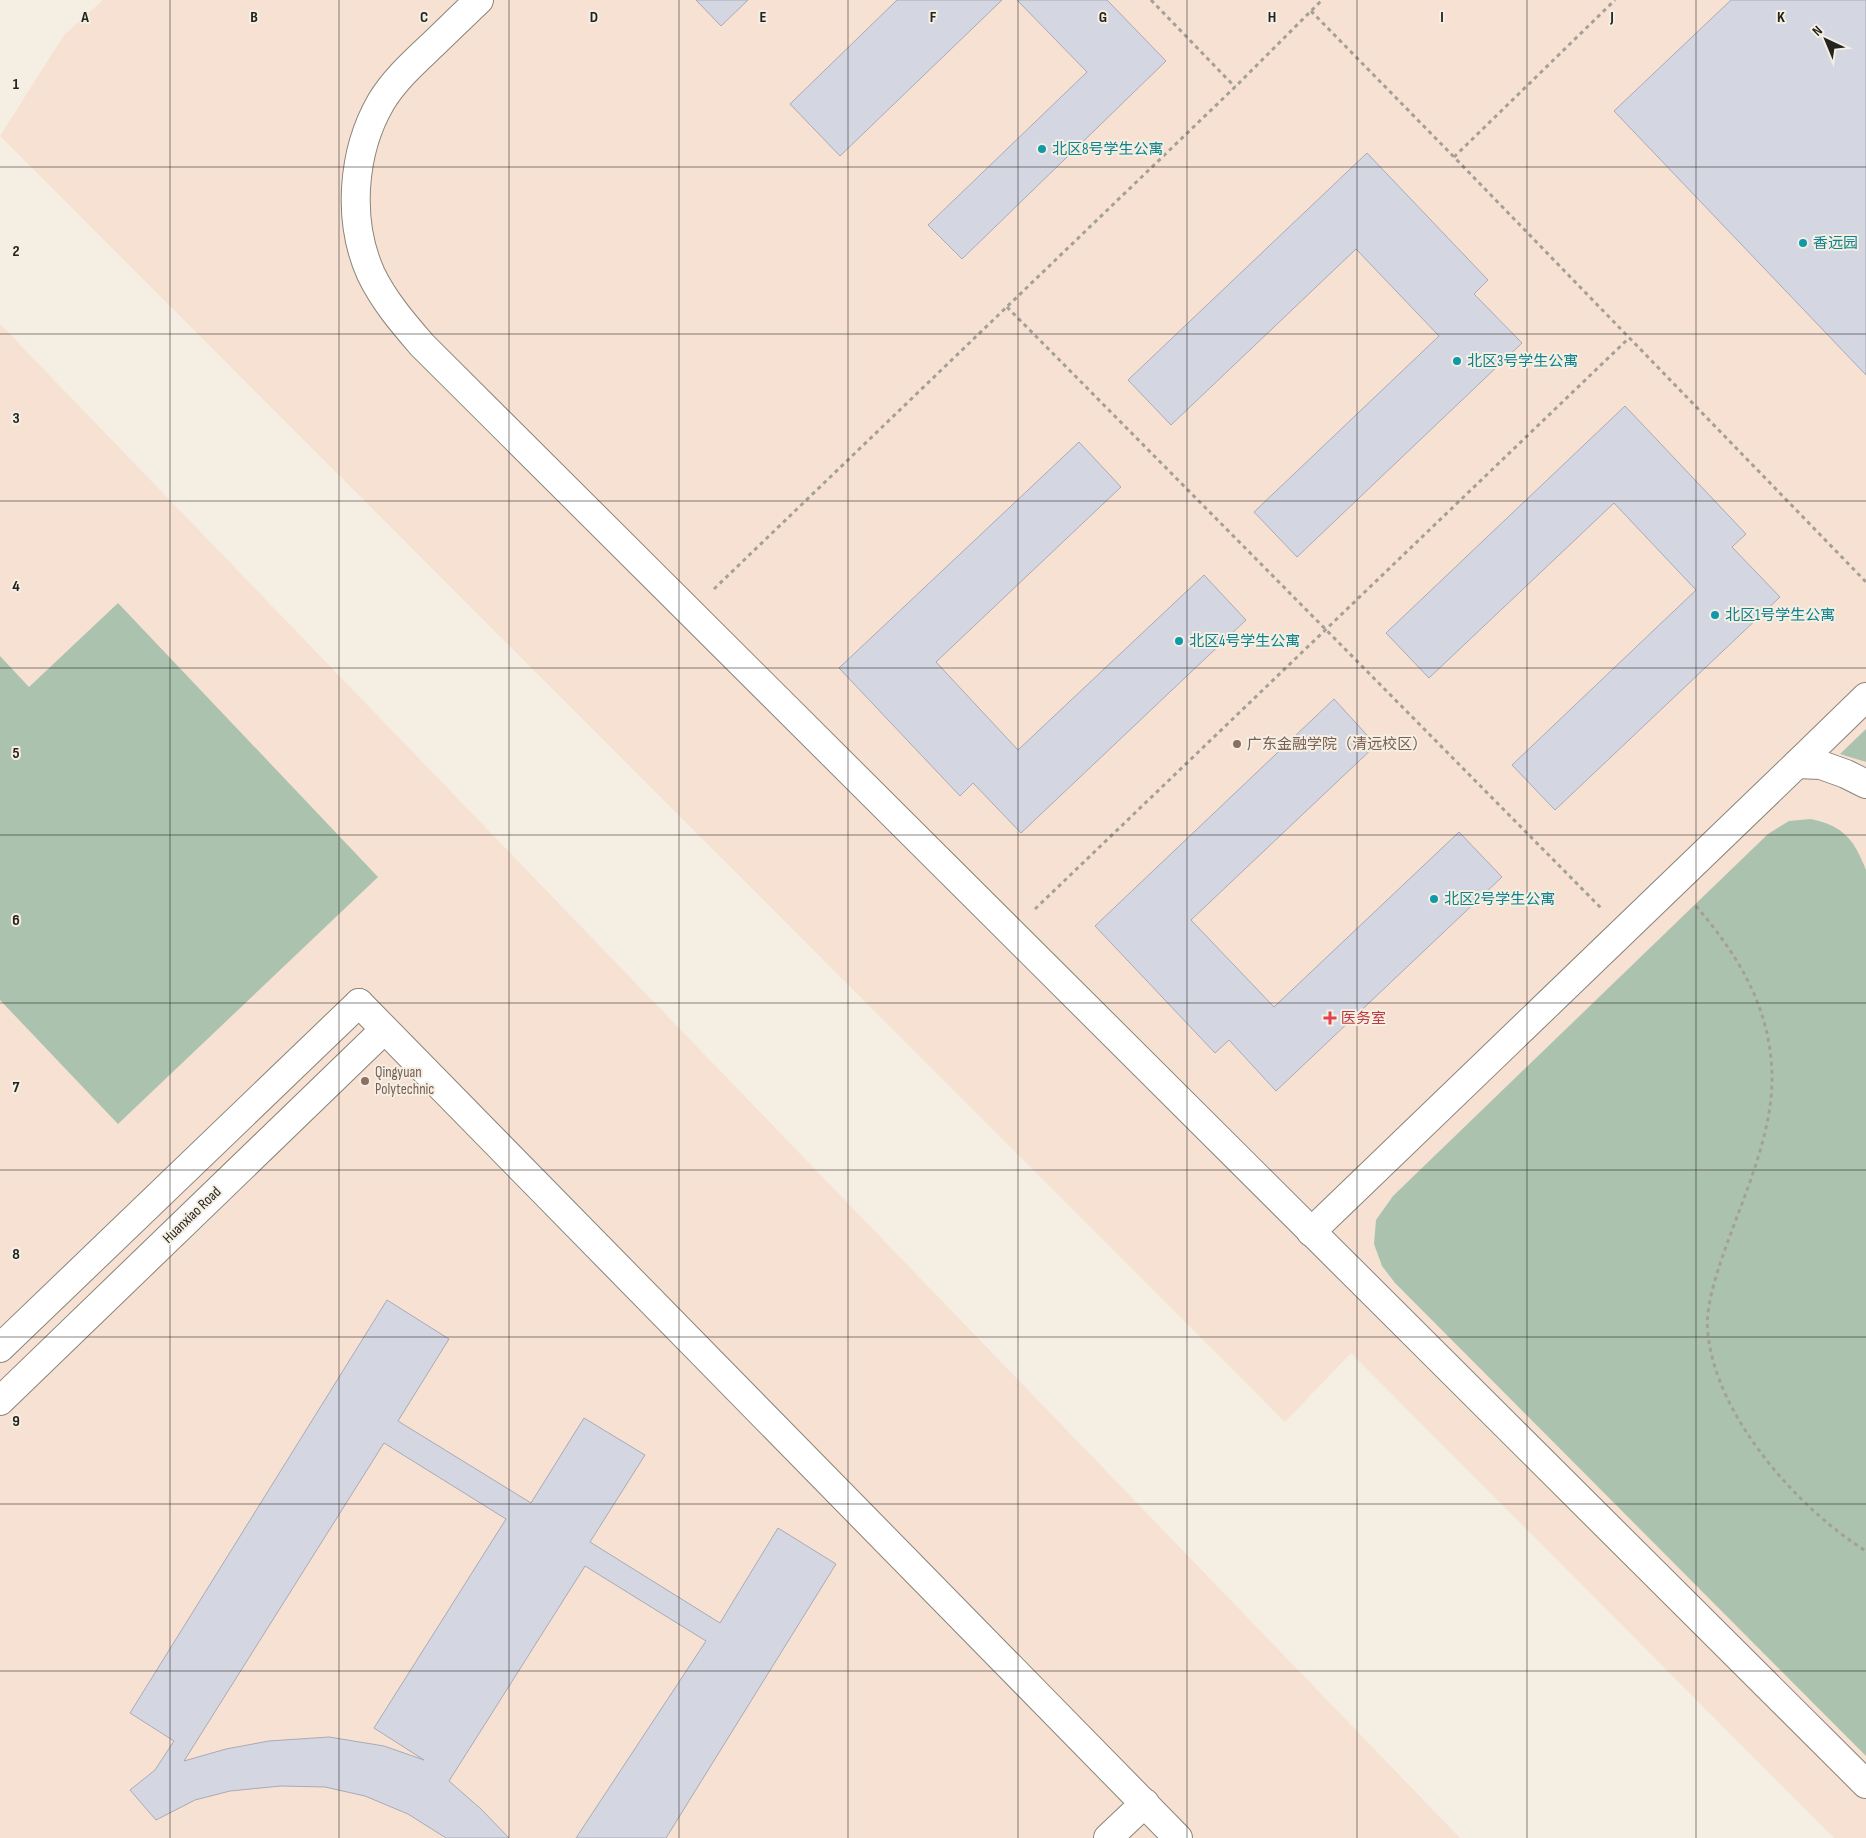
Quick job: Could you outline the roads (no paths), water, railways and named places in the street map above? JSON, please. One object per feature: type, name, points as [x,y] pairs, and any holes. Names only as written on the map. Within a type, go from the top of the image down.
[{"type":"street","points":[[479,0],[401,75],[382,101],[362,151],[356,200],[358,226],[371,274],[398,319],[1866,1784]]},
{"type":"street","points":[[1312,1232],[1866,697]]},
{"type":"street","points":[[1797,764],[1821,765],[1866,784]]},
{"type":"street","points":[[0,1348],[359,1003],[1178,1838]]},
{"type":"street","name":"Huanxiao Road","points":[[0,1400],[384,1030]]},
{"type":"street","points":[[1108,1838],[1145,1803]]},
{"type":"place","name":"北区8号学生公寓","points":[[1042,149]]},
{"type":"place","name":"香远园","points":[[1803,243]]},
{"type":"place","name":"北区3号学生公寓","points":[[1457,361]]},
{"type":"place","name":"北区1号学生公寓","points":[[1715,615]]},
{"type":"place","name":"北区4号学生公寓","points":[[1179,641]]},
{"type":"place","name":"广东金融学院（清远校区）","points":[[1237,744]]},
{"type":"place","name":"北区2号学生公寓","points":[[1434,899]]},
{"type":"place","name":"医务室","points":[[1330,1018]]},
{"type":"place","name":"Qingyuan Polytechnic","points":[[365,1081]]}]
